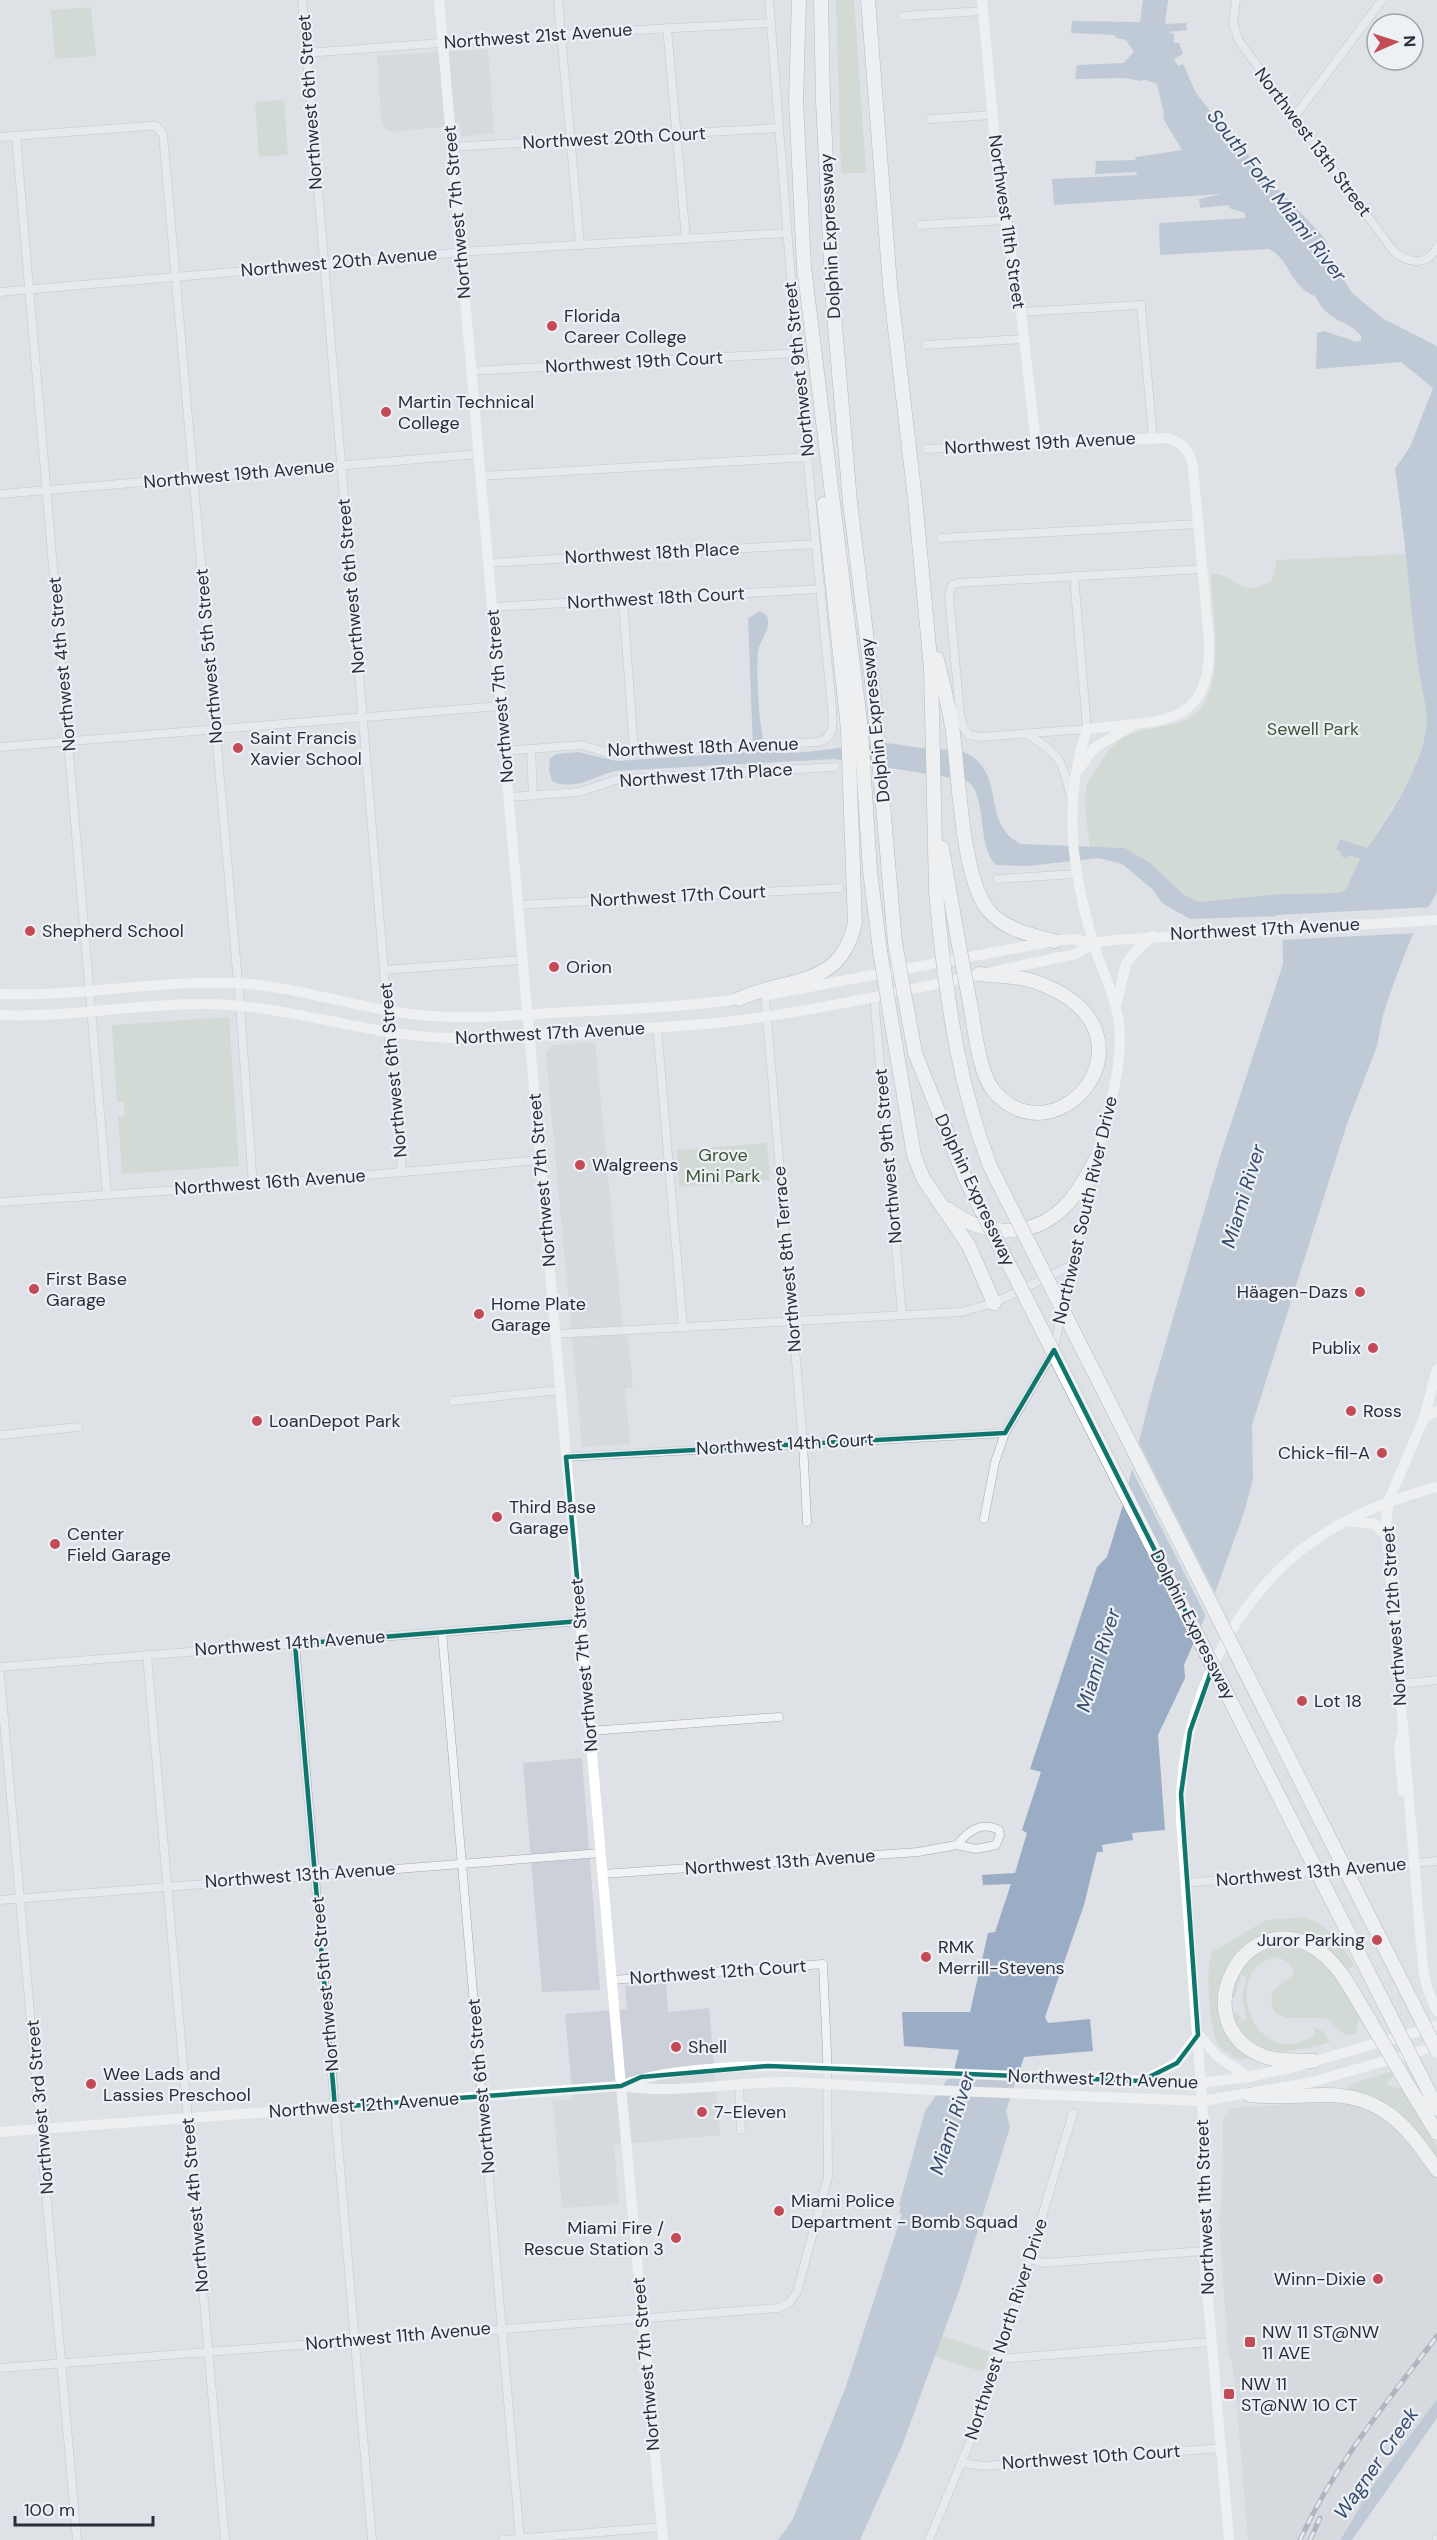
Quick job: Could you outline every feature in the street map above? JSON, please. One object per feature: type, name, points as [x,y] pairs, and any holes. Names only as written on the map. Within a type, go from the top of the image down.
[{"type":"highway","points":[[740,999],[757,991],[814,978],[829,969],[851,941],[855,923],[857,779],[855,729],[804,267],[797,166],[799,0]]},
{"type":"highway","name":"Dolphin Expressway","points":[[821,0],[823,100],[833,302],[850,502],[866,623],[895,943],[915,1053],[965,1178],[1437,2109]]},
{"type":"highway","name":"Dolphin Expressway","points":[[868,0],[890,285],[926,610],[940,934],[955,1048],[974,1126],[990,1167],[1437,2051]]},
{"type":"highway","points":[[926,610],[955,748],[970,867],[982,902],[1003,923],[1017,931],[1054,941]]},
{"type":"highway","points":[[857,779],[880,951],[909,1135],[923,1178],[969,1246],[994,1303]]},
{"type":"highway","points":[[935,814],[984,1070],[993,1089],[1018,1108],[1041,1112],[1062,1107],[1083,1093],[1096,1072],[1100,1049],[1098,1038],[1086,1014],[1064,996],[1040,983],[978,974]]},
{"type":"highway","points":[[937,1201],[971,1225],[991,1231],[1016,1231],[1039,1225],[1055,1215],[1071,1200],[1096,1159]]},
{"type":"highway","points":[[1314,2061],[1265,2057],[1238,2038],[1227,2019],[1224,1995],[1227,1981],[1239,1960],[1256,1947],[1276,1940],[1295,1941],[1308,1945],[1336,1967],[1437,2133]]},
{"type":"highway","points":[[1250,2095],[1277,2098],[1341,2096],[1373,2104],[1407,2127],[1437,2170]]},
{"type":"main road","name":"Northwest 7th Street","points":[[439,0],[621,2086],[663,2540]]},
{"type":"main road","name":"Northwest 11th Street","points":[[983,5],[992,115],[1021,312],[1036,444]]},
{"type":"main road","name":"Northwest 19th Avenue","points":[[1036,444],[1153,438]]},
{"type":"main road","points":[[1087,729],[1162,721],[1179,714],[1192,704],[1206,684],[1210,654],[1190,455],[1175,440],[1153,438]]},
{"type":"main road","points":[[1077,773],[1098,745],[1138,723]]},
{"type":"main road","points":[[1087,729],[1096,736],[1098,745]]},
{"type":"main road","points":[[1077,874],[1071,799],[1087,729]]},
{"type":"main road","name":"Northwest South River Drive","points":[[1077,874],[1094,943],[1116,1006],[1120,1029],[1119,1054],[1096,1159]]},
{"type":"main road","name":"Northwest 17th Avenue","points":[[0,994],[90,991],[174,984],[238,983],[308,993],[386,1011],[451,1017],[527,1014],[740,999],[1073,939],[1094,943],[1154,935],[1437,920]]},
{"type":"main road","points":[[1116,1006],[1126,964],[1134,952],[1154,935]]},
{"type":"main road","name":"Northwest 17th Avenue","points":[[0,1016],[175,1005],[240,1005],[284,1010],[390,1033],[451,1039],[657,1027],[718,1022],[874,996],[1076,954],[1094,943]]},
{"type":"main road","points":[[1389,1500],[1424,1418],[1437,1369]]},
{"type":"main road","points":[[1424,1418],[1437,1411]]},
{"type":"main road","points":[[1346,1521],[1389,1500],[1437,1487]]},
{"type":"main road","name":"Northwest 12th Street","points":[[1389,1500],[1387,1537],[1398,1684],[1407,1748],[1410,1810],[1425,1978],[1437,2011]]},
{"type":"main road","name":"Northwest 11th Street","points":[[1229,2540],[1204,2251],[1205,2142],[1180,1808],[1184,1766],[1200,1698],[1217,1658],[1233,1631],[1277,1572],[1306,1546],[1346,1521]]},
{"type":"main road","points":[[1346,1521],[1375,1524],[1387,1537]]},
{"type":"main road","name":"Northwest 12th Avenue","points":[[621,2086],[641,2077],[736,2067],[1201,2083],[1248,2077],[1437,2026]]},
{"type":"main road","points":[[1141,2081],[1177,2063],[1198,2035],[1217,2056],[1248,2077]]},
{"type":"main road","name":"Northwest 12th Avenue","points":[[0,2132],[621,2086],[642,2089],[738,2083],[810,2083],[1090,2098],[1202,2101],[1250,2095],[1339,2075],[1437,2046]]},
{"type":"street","name":"Northwest 6th Street","points":[[302,0],[386,1011],[390,1033],[402,1172]]},
{"type":"street","points":[[558,0],[580,245]]},
{"type":"street","name":"Northwest 9th Street","points":[[769,0],[786,233],[833,722],[829,737]]},
{"type":"street","name":"Northwest 13th Street","points":[[1236,0],[1233,23],[1239,41],[1392,249],[1404,260],[1422,261],[1432,256],[1437,247]]},
{"type":"street","points":[[1295,116],[1382,0]]},
{"type":"street","points":[[903,16],[983,5]]},
{"type":"street","name":"Northwest 21st Avenue","points":[[306,53],[561,34],[771,23]]},
{"type":"street","points":[[667,28],[686,239]]},
{"type":"street","points":[[931,119],[992,115]]},
{"type":"street","name":"Northwest 5th Street","points":[[16,136],[149,126],[160,129],[164,139],[240,1005],[253,1185]]},
{"type":"street","name":"Northwest 20th Court","points":[[452,147],[777,128]]},
{"type":"street","points":[[0,137],[16,136]]},
{"type":"street","name":"Northwest 4th Street","points":[[16,136],[106,1194]]},
{"type":"street","points":[[920,225],[1006,220]]},
{"type":"street","name":"Northwest 20th Avenue","points":[[0,292],[460,252],[786,233]]},
{"type":"street","points":[[1021,312],[1141,305],[1153,438]]},
{"type":"street","points":[[926,345],[1024,339]]},
{"type":"street","name":"Northwest 19th Court","points":[[471,371],[797,353]]},
{"type":"street","name":"Northwest 19th Avenue","points":[[927,449],[1036,444]]},
{"type":"street","name":"Northwest 19th Avenue","points":[[0,494],[478,454]]},
{"type":"street","points":[[481,476],[808,457]]},
{"type":"street","points":[[941,538],[1198,524]]},
{"type":"street","name":"Northwest 18th Place","points":[[488,563],[816,544]]},
{"type":"street","points":[[1074,576],[1087,729],[977,737],[966,732],[960,713],[949,593],[952,585],[959,583],[1074,576],[1202,569]]},
{"type":"street","name":"Northwest 18th Court","points":[[492,607],[821,589]]},
{"type":"street","points":[[623,601],[635,750]]},
{"type":"street","points":[[0,747],[500,706]]},
{"type":"street","points":[[1028,734],[1059,758],[1066,771],[1071,799]]},
{"type":"street","name":"Northwest 18th Avenue","points":[[504,751],[581,746],[609,753],[818,742],[829,737]]},
{"type":"street","points":[[531,749],[534,796]]},
{"type":"street","name":"Northwest 17th Place","points":[[508,797],[579,792],[619,779],[834,767]]},
{"type":"street","points":[[998,879],[1077,874]]},
{"type":"street","name":"Northwest 17th Court","points":[[518,905],[839,888]]},
{"type":"street","points":[[384,970],[522,960]]},
{"type":"street","name":"Northwest 8th Terrace","points":[[765,995],[803,1443],[807,1522]]},
{"type":"street","name":"Northwest 9th Street","points":[[874,996],[902,1315]]},
{"type":"street","points":[[657,1027],[683,1328]]},
{"type":"street","name":"Northwest South River Drive","points":[[984,1519],[995,1462],[1005,1433],[1053,1353],[1096,1159]]},
{"type":"street","name":"Northwest 16th Avenue","points":[[0,1203],[253,1185],[540,1160]]},
{"type":"street","points":[[555,1334],[961,1312],[994,1303],[1072,1264]]},
{"type":"street","points":[[453,1401],[560,1390]]},
{"type":"street","points":[[0,1435],[78,1427]]},
{"type":"street","name":"Northwest 14th Court","points":[[566,1457],[1005,1433]]},
{"type":"street","name":"Northwest 14th Avenue","points":[[0,1667],[581,1622]]},
{"type":"street","name":"Northwest 6th Street","points":[[442,1632],[520,2539]]},
{"type":"street","name":"Northwest 5th Street","points":[[295,1644],[372,2540]]},
{"type":"street","name":"Northwest 4th Street","points":[[147,1655],[225,2540]]},
{"type":"street","name":"Northwest 3rd Street","points":[[0,1675],[77,2540]]},
{"type":"street","points":[[1398,1684],[1437,1680]]},
{"type":"street","points":[[590,1731],[779,1717]]},
{"type":"street","name":"Northwest 13th Avenue","points":[[603,1874],[918,1852],[957,1845],[964,1848],[987,1848],[996,1845],[1000,1835],[999,1830],[983,1826],[966,1834],[957,1845]]},
{"type":"street","name":"Northwest 13th Avenue","points":[[0,1900],[601,1853]]},
{"type":"street","name":"Northwest 13th Avenue","points":[[1186,1882],[1437,1860]]},
{"type":"street","name":"Northwest 12th Court","points":[[612,1980],[823,1964],[828,2177],[794,2299]]},
{"type":"street","points":[[738,2083],[741,2130]]},
{"type":"street","name":"Northwest North River Drive","points":[[929,2540],[961,2463],[999,2359],[1073,2113]]},
{"type":"street","points":[[1030,2259],[1044,2263],[1204,2251]]},
{"type":"street","name":"Northwest 11th Avenue","points":[[0,2368],[778,2308],[794,2299]]},
{"type":"street","points":[[999,2359],[1211,2342]]},
{"type":"street","name":"Northwest 10th Court","points":[[961,2463],[984,2466],[1221,2448]]},
{"type":"street","points":[[503,2540],[662,2528]]},
{"type":"highlighted area","points":[[1054,1350],[1213,1666],[1190,1731],[1181,1794],[1198,2035],[1177,2063],[1141,2081],[768,2066],[641,2077],[621,2086],[335,2107],[295,1644],[581,1621],[566,1457],[1005,1433]]},
{"type":"shaded area","points":[[488,49],[494,133],[461,137],[460,125],[391,132],[384,128],[381,118],[377,56]]},
{"type":"shaded area","points":[[595,1042],[622,1320],[629,1343],[633,1388],[625,1388],[630,1444],[582,1447],[546,1054],[551,1045]]},
{"type":"shaded area","points":[[582,1758],[600,1990],[542,1992],[523,1763]]},
{"type":"shaded area","points":[[666,1983],[668,2012],[709,2008],[720,2135],[614,2145],[619,2204],[562,2208],[553,2101],[573,2100],[565,2014],[627,2009],[625,1986]]},
{"type":"shaded area","points":[[1347,2100],[1387,2116],[1415,2145],[1437,2178],[1437,2399],[1350,2521],[1340,2540],[1248,2540],[1236,2395],[1232,2361],[1228,2354],[1219,2217],[1222,2197],[1223,2118],[1232,2108]]},
{"type":"green space","points":[[836,0],[854,0],[866,173],[841,173]]},
{"type":"green space","points":[[91,7],[96,56],[55,59],[51,10]]},
{"type":"green space","points":[[284,100],[288,155],[259,157],[255,102]]},
{"type":"green space","name":"Sewell Park","points":[[1406,554],[1417,662],[1427,707],[1425,734],[1414,773],[1367,848],[1340,839],[1348,855],[1360,859],[1346,889],[1339,893],[1280,894],[1199,902],[1183,894],[1148,862],[1133,852],[1118,847],[1090,848],[1086,786],[1109,751],[1121,739],[1131,734],[1192,717],[1206,700],[1211,687],[1215,655],[1211,573],[1222,575],[1251,588],[1272,581],[1277,560]]},
{"type":"green space","points":[[229,1017],[239,1166],[122,1174],[118,1117],[125,1116],[124,1102],[117,1102],[112,1025]]},
{"type":"green space","name":"Grove Mini Park","points":[[767,1143],[770,1180],[679,1187],[677,1150]]},
{"type":"green space","points":[[1304,1917],[1328,1930],[1344,1949],[1354,1966],[1346,1971],[1321,1945],[1267,1939],[1249,1942],[1232,1959],[1226,1971],[1221,1984],[1219,2009],[1221,2019],[1227,2029],[1255,2057],[1242,2060],[1232,2057],[1231,2053],[1219,2046],[1213,2028],[1209,1985],[1212,1952],[1266,1920]]},
{"type":"green space","points":[[1288,1944],[1310,1951],[1334,1973],[1360,2015],[1356,2033],[1346,2036],[1326,2018],[1286,2018],[1275,2013],[1272,2006],[1272,1994],[1278,1986],[1294,1974],[1289,1963],[1278,1957],[1260,1965],[1249,1979],[1247,1997],[1250,2015],[1260,2031],[1275,2041],[1294,2043],[1316,2034],[1313,2028],[1316,2028],[1324,2032],[1330,2042],[1286,2051],[1272,2050],[1260,2047],[1249,2040],[1240,2029],[1232,2014],[1238,2012],[1242,2021],[1247,2019],[1242,1998],[1247,1977],[1241,1975],[1235,1997],[1229,1998],[1242,1966],[1254,1954]]},
{"type":"green space","points":[[1393,2071],[1395,2074],[1386,2085],[1404,2089],[1437,2146],[1437,2162],[1423,2140],[1348,2092],[1349,2085]]},
{"type":"green space","points":[[942,2336],[990,2352],[983,2372],[933,2356]]},
{"type":"water","points":[[1143,0],[1168,0],[1165,24],[1186,23],[1187,30],[1168,32],[1174,34],[1174,43],[1179,43],[1183,54],[1174,59],[1178,66],[1183,64],[1196,93],[1242,152],[1245,150],[1263,174],[1322,235],[1328,244],[1324,248],[1352,293],[1382,318],[1437,346],[1437,892],[1412,936],[1383,1015],[1377,1046],[1346,1127],[1252,1425],[1253,1478],[1245,1510],[1212,1601],[1184,1665],[1185,1678],[1158,1735],[1165,1830],[1132,1833],[1133,1840],[1102,1845],[1103,1852],[1097,1852],[1084,1905],[1045,2017],[1048,2023],[1090,2019],[1093,2051],[1024,2057],[1006,2111],[1010,2127],[961,2285],[902,2446],[860,2540],[778,2540],[792,2521],[845,2389],[902,2214],[899,2212],[901,2205],[899,2205],[925,2111],[954,2070],[959,2050],[904,2046],[902,2012],[970,2012],[988,1933],[995,1932],[1011,1884],[983,1885],[982,1875],[1015,1873],[1027,1833],[1022,1830],[1041,1772],[1030,1769],[1097,1567],[1107,1557],[1123,1505],[1152,1390],[1219,1160],[1283,964],[1282,916],[1190,919],[1162,903],[1153,890],[1122,864],[1099,858],[1028,866],[996,865],[986,845],[977,795],[965,780],[834,759],[615,771],[568,785],[552,781],[549,770],[550,758],[557,754],[578,752],[617,761],[749,752],[753,749],[748,618],[760,611],[767,616],[768,621],[759,647],[757,668],[760,717],[767,751],[807,752],[881,743],[964,752],[980,763],[987,774],[1001,825],[1021,844],[1125,848],[1149,862],[1183,894],[1199,902],[1280,894],[1339,893],[1346,889],[1360,859],[1348,855],[1347,858],[1340,856],[1341,852],[1336,850],[1340,839],[1367,848],[1394,808],[1409,780],[1425,735],[1425,706],[1417,659],[1395,469],[1410,447],[1433,388],[1401,362],[1316,369],[1317,333],[1324,331],[1357,342],[1361,340],[1361,336],[1350,326],[1332,317],[1315,296],[1300,286],[1282,260],[1269,249],[1160,255],[1159,223],[1245,218],[1245,213],[1229,208],[1229,205],[1200,208],[1199,199],[1222,194],[1054,205],[1052,179],[1137,175],[1136,172],[1095,174],[1096,161],[1135,160],[1136,157],[1182,150],[1163,118],[1164,113],[1157,84],[1143,79],[1142,81],[1124,78],[1075,79],[1077,65],[1123,63],[1134,52],[1126,40],[1116,38],[1115,35],[1071,33],[1072,21],[1140,22]]},
{"type":"water","name":"Wagner Creek","points":[[1437,2399],[1437,2418],[1352,2540],[1340,2540],[1370,2490]]},
{"type":"pier","points":[[1432,907],[1417,933],[1280,940],[1279,919],[1276,919],[1276,915]]},
{"type":"pier","points":[[1136,1437],[1217,1597],[1208,1620],[1129,1464]]},
{"type":"railway","points":[[1300,2540],[1345,2460],[1437,2336]]},
{"type":"railway","points":[[1310,2540],[1320,2518]]},
{"type":"place","name":"Florida Career College","points":[[552,326]]},
{"type":"place","name":"Martin Technical College","points":[[386,412]]},
{"type":"place","name":"Saint Francis Xavier School","points":[[238,748]]},
{"type":"place","name":"Shepherd School","points":[[30,931]]},
{"type":"place","name":"Orion","points":[[554,967]]},
{"type":"place","name":"Walgreens","points":[[580,1165]]},
{"type":"place","name":"First Base Garage","points":[[34,1289]]},
{"type":"place","name":"Häagen-Dazs","points":[[1360,1292]]},
{"type":"place","name":"Home Plate Garage","points":[[479,1314]]},
{"type":"place","name":"Publix","points":[[1373,1348]]},
{"type":"place","name":"Ross","points":[[1351,1411]]},
{"type":"place","name":"LoanDepot Park","points":[[257,1421]]},
{"type":"place","name":"Chick-fil-A","points":[[1382,1453]]},
{"type":"place","name":"Third Base Garage","points":[[497,1517]]},
{"type":"place","name":"Center Field Garage","points":[[55,1544]]},
{"type":"place","name":"Lot 18","points":[[1302,1701]]},
{"type":"place","name":"Juror Parking","points":[[1377,1940]]},
{"type":"place","name":"RMK Merrill-Stevens","points":[[926,1957]]},
{"type":"place","name":"Shell","points":[[676,2047]]},
{"type":"place","name":"Wee Lads and Lassies Preschool","points":[[91,2084]]},
{"type":"place","name":"7-Eleven","points":[[702,2112]]},
{"type":"place","name":"Miami Police Department - Bomb Squad","points":[[779,2211]]},
{"type":"place","name":"Miami Fire / Rescue Station 3","points":[[676,2238]]},
{"type":"place","name":"Winn-Dixie","points":[[1378,2279]]},
{"type":"place","name":"NW 11 ST@NW 11 AVE","points":[[1250,2342]]},
{"type":"place","name":"NW 11 ST@NW 10 CT","points":[[1229,2394]]},
{"type":"water label","name":"South Fork Miami River","points":[[1277,195]]},
{"type":"water label","name":"Miami River","points":[[1243,1196]]},
{"type":"water label","name":"Miami River","points":[[1098,1660]]},
{"type":"water label","name":"Miami River","points":[[952,2123]]}]
